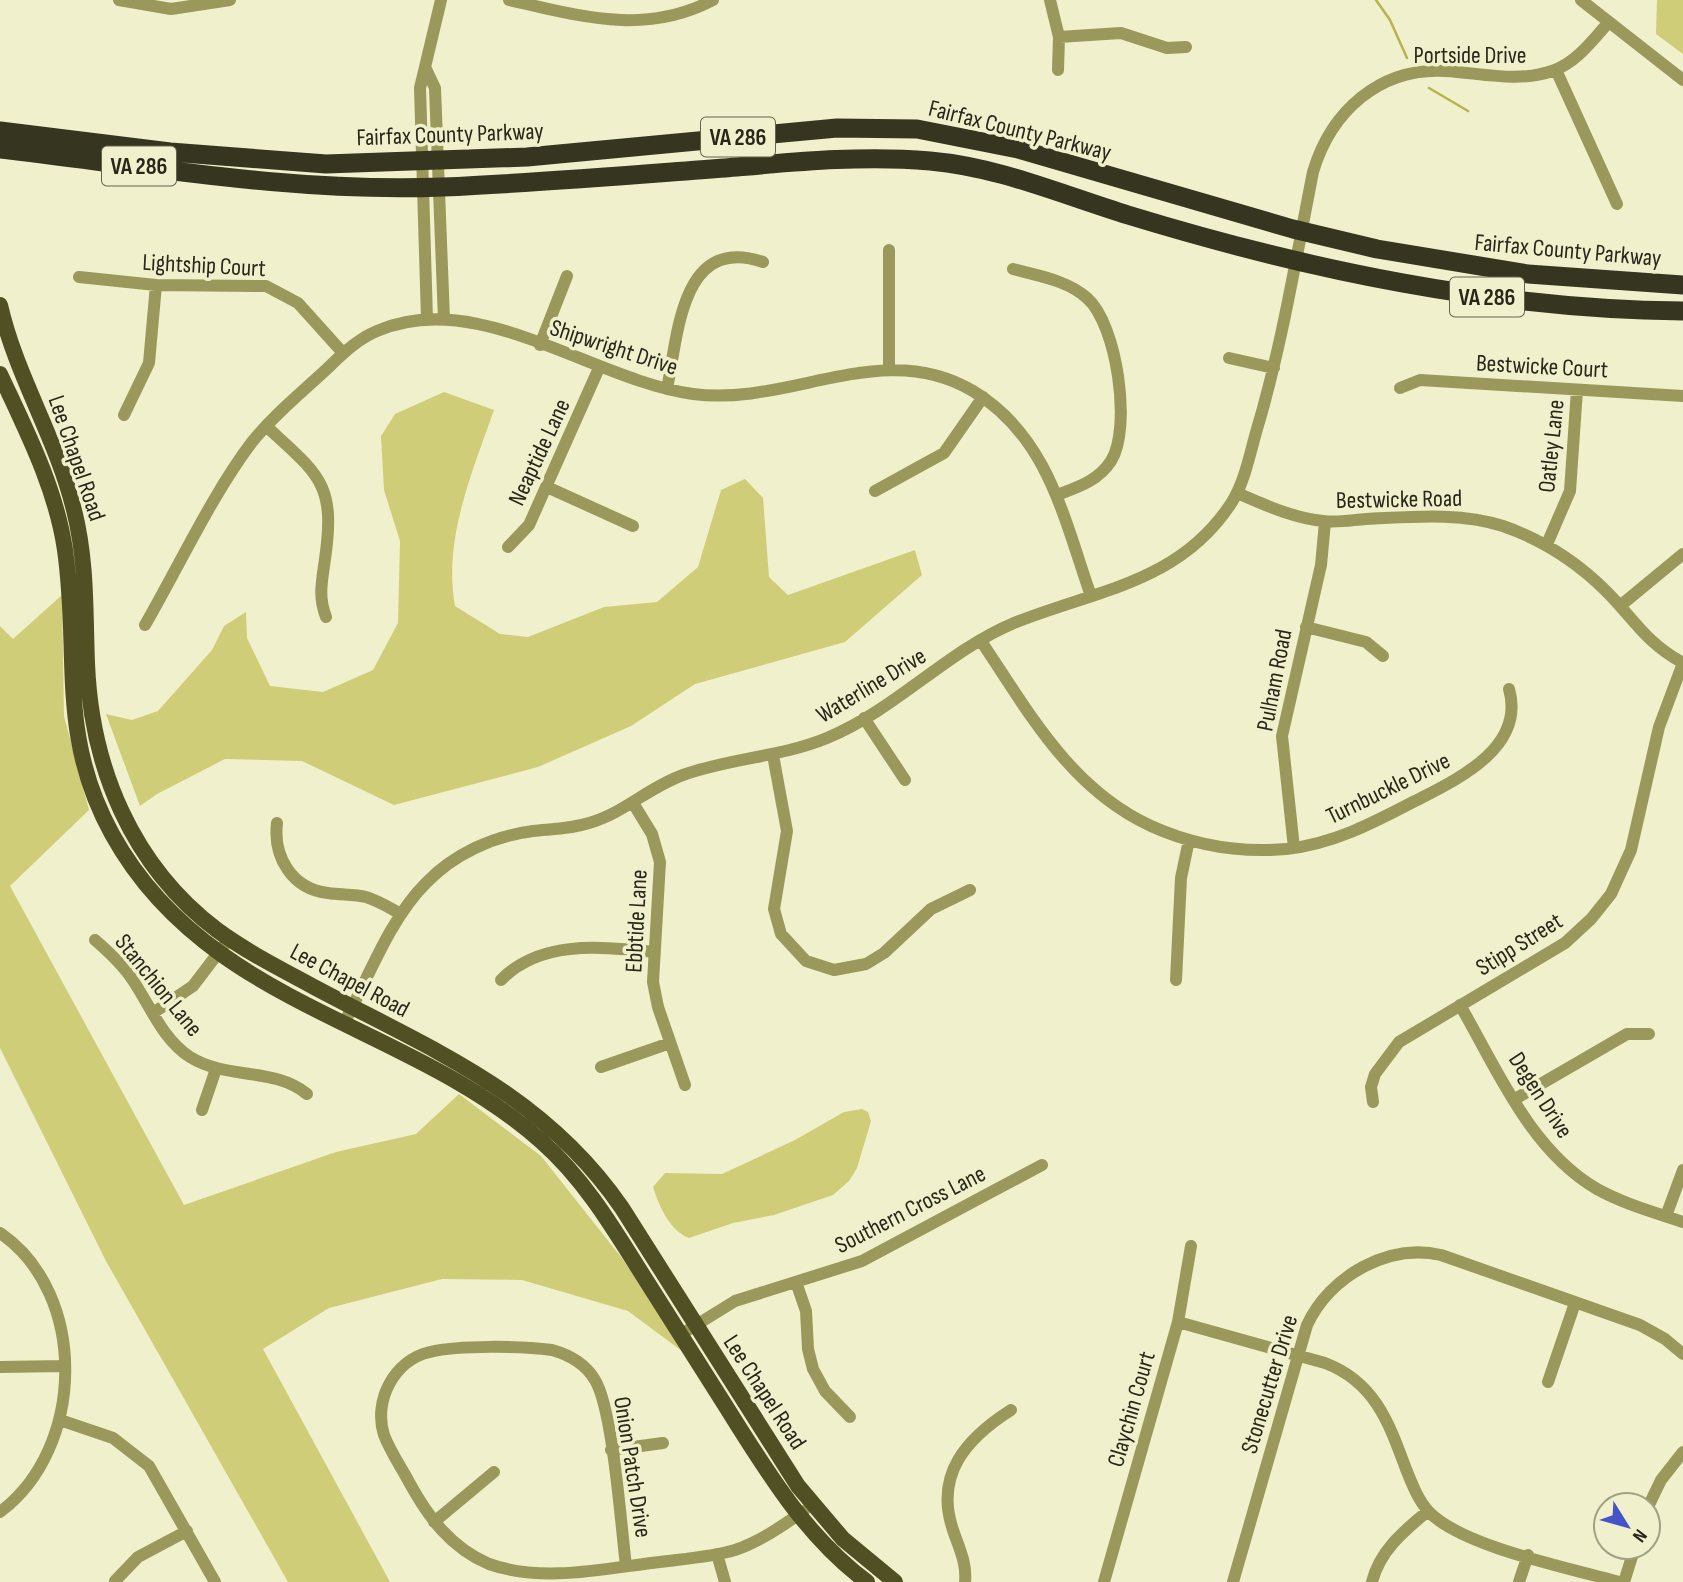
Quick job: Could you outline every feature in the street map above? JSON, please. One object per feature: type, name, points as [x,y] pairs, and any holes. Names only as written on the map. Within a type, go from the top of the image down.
[{"type":"highway","name":"Fairfax County Parkway","points":[[0,131],[226,158],[326,164],[429,162],[649,147],[837,128],[917,129],[1017,149],[1301,231],[1460,264],[1594,280],[1683,285]]},
{"type":"highway","name":"Fairfax County Parkway","points":[[0,149],[253,179],[431,187],[862,156],[935,161],[1021,180],[1127,215],[1294,261],[1400,285],[1526,303],[1616,310],[1683,311]]},
{"type":"highway","points":[[0,155],[23,151]]},
{"type":"main road","name":"Lee Chapel Road","points":[[0,305],[13,349],[70,496],[79,529],[86,586],[87,664],[93,729],[112,793],[131,833],[155,867],[191,908],[229,938],[494,1083],[558,1132],[610,1190],[813,1506],[860,1556],[895,1582]]},
{"type":"main road","name":"Lee Chapel Road","points":[[0,374],[52,496],[61,525],[68,586],[73,703],[79,746],[92,792],[115,839],[149,889],[185,927],[219,954],[481,1096],[539,1139],[588,1192],[798,1515],[838,1558],[867,1582]]},
{"type":"main road","points":[[68,586],[86,586]]},
{"type":"street","points":[[119,0],[171,9],[230,0]]},
{"type":"street","points":[[441,0],[420,88],[444,318]]},
{"type":"street","points":[[509,0],[595,20],[639,22],[683,13],[713,0]]},
{"type":"street","points":[[1050,0],[1059,37],[1058,71]]},
{"type":"street","points":[[1581,0],[1683,80]]},
{"type":"street","name":"Portside Drive","points":[[1294,261],[1313,172],[1323,144],[1340,117],[1366,93],[1392,79],[1423,72],[1528,77],[1556,70],[1577,57],[1608,23]]},
{"type":"street","points":[[1059,37],[1121,33],[1167,48],[1186,47]]},
{"type":"street","points":[[426,69],[435,88],[429,162],[431,187],[427,319]]},
{"type":"street","name":"Portside Drive","points":[[1556,70],[1617,204]]},
{"type":"street","points":[[889,250],[890,368]]},
{"type":"street","points":[[667,389],[684,303],[695,279],[712,265],[734,256],[763,262]]},
{"type":"street","name":"Waterline Drive","points":[[344,1023],[401,914],[436,873],[476,848],[516,834],[584,825],[633,803],[657,786],[684,775],[773,755],[832,736],[981,641],[1018,622],[1151,575],[1179,559],[1211,530],[1237,493],[1274,368],[1294,261]]},
{"type":"street","points":[[1013,269],[1062,283],[1081,293],[1101,314],[1111,340],[1121,420],[1118,446],[1099,475],[1057,495]]},
{"type":"street","points":[[540,345],[567,276]]},
{"type":"street","name":"Lightship Court","points":[[79,277],[156,285],[255,285],[275,289],[298,303],[343,353]]},
{"type":"street","points":[[124,415],[149,363],[156,285]]},
{"type":"street","name":"Shipwright Drive","points":[[145,625],[235,467],[267,426],[343,353],[378,331],[427,319],[444,318],[482,324],[599,368],[667,389],[699,395],[742,394],[890,368],[945,378],[983,397],[1025,435],[1040,458],[1057,495],[1091,596]]},
{"type":"street","points":[[1229,358],[1274,368]]},
{"type":"street","name":"Neaptide Lane","points":[[508,547],[525,531],[599,368]]},
{"type":"street","name":"Bestwicke Court","points":[[1400,388],[1420,380],[1683,396]]},
{"type":"street","name":"Oatley Lane","points":[[1547,544],[1570,491],[1577,390]]},
{"type":"street","points":[[875,491],[944,453],[983,397]]},
{"type":"street","points":[[267,426],[312,468],[327,495],[330,527],[320,592],[326,617]]},
{"type":"street","points":[[547,487],[633,526]]},
{"type":"street","name":"Bestwicke Road","points":[[1237,493],[1284,512],[1325,522],[1458,517],[1501,526],[1547,544],[1586,572],[1620,606],[1647,639],[1683,663]]},
{"type":"street","name":"Pulham Road","points":[[1294,848],[1282,736],[1321,565],[1325,522]]},
{"type":"street","points":[[1620,606],[1683,554]]},
{"type":"street","points":[[1306,627],[1366,642],[1384,656]]},
{"type":"street","name":"Turnbuckle Drive","points":[[981,641],[1044,737],[1083,780],[1130,816],[1189,840],[1230,849],[1294,848],[1330,840],[1358,830],[1472,770],[1491,752],[1506,729],[1511,703],[1509,689]]},
{"type":"street","name":"Stipp Street","points":[[1373,1102],[1371,1087],[1375,1074],[1391,1049],[1408,1035],[1565,943],[1591,919],[1611,894],[1631,850],[1659,727],[1683,663]]},
{"type":"street","points":[[864,718],[905,780]]},
{"type":"street","points":[[773,755],[787,831],[775,898],[776,920],[790,947],[806,961],[834,970],[866,964],[884,953],[931,909],[970,890]]},
{"type":"street","name":"Ebbtide Lane","points":[[633,803],[652,834],[660,862],[654,991],[685,1085]]},
{"type":"street","points":[[276,823],[274,843],[280,858],[288,871],[303,884],[327,893],[366,897],[401,914]]},
{"type":"street","points":[[1176,980],[1181,878],[1189,840]]},
{"type":"street","points":[[153,1013],[193,986],[229,938]]},
{"type":"street","name":"Stanchion Lane","points":[[95,940],[124,967],[177,1046],[191,1058],[216,1069],[286,1080],[307,1094]]},
{"type":"street","points":[[501,980],[520,963],[570,948],[594,947],[654,952]]},
{"type":"street","name":"Degen Drive","points":[[1460,1004],[1544,1144],[1568,1168],[1609,1195],[1683,1222]]},
{"type":"street","points":[[1515,1099],[1627,1034],[1649,1034]]},
{"type":"street","points":[[601,1067],[670,1043]]},
{"type":"street","points":[[202,1110],[216,1069]]},
{"type":"street","name":"Southern Cross Lane","points":[[680,1335],[736,1301],[862,1261],[1042,1165]]},
{"type":"street","points":[[1666,1216],[1683,1170]]},
{"type":"street","points":[[0,1233],[23,1251],[43,1279],[59,1323],[65,1366],[60,1420],[38,1470],[23,1490],[0,1512]]},
{"type":"street","name":"Claychin Court","points":[[1104,1582],[1178,1322],[1191,1246]]},
{"type":"street","name":"Stonecutter Drive","points":[[1233,1582],[1307,1325],[1323,1298],[1366,1265],[1397,1253],[1441,1255],[1653,1331],[1683,1354]]},
{"type":"street","points":[[796,1282],[806,1311],[808,1349],[813,1369],[825,1391],[850,1416]]},
{"type":"street","points":[[1548,1382],[1575,1303]]},
{"type":"street","points":[[1178,1322],[1297,1355],[1348,1373],[1374,1397],[1389,1422],[1413,1487],[1428,1511],[1460,1533],[1622,1582],[1630,1561]]},
{"type":"street","name":"Onion Patch Drive","points":[[626,1566],[602,1396],[597,1382],[585,1367],[565,1353],[526,1349],[444,1350],[423,1354],[404,1365],[392,1378],[386,1390],[381,1416],[385,1437],[434,1522],[467,1553],[518,1578],[561,1576],[717,1555],[760,1540],[813,1506]]},
{"type":"street","points":[[0,1367],[65,1366]]},
{"type":"street","points":[[965,1582],[964,1559],[948,1507],[950,1481],[957,1459],[970,1440],[1011,1410]]},
{"type":"street","points":[[60,1420],[103,1433],[136,1454],[158,1477],[215,1582]]},
{"type":"street","points":[[611,1451],[663,1443]]},
{"type":"street","points":[[1656,1491],[1683,1452]]},
{"type":"street","points":[[434,1522],[494,1472]]},
{"type":"street","points":[[1373,1582],[1377,1565],[1391,1545],[1428,1511]]},
{"type":"street","points":[[115,1581],[138,1557],[187,1531]]},
{"type":"street","points":[[717,1555],[725,1582]]},
{"type":"street","points":[[1519,1582],[1528,1555]]},
{"type":"shaded area","points":[[1657,0],[1683,0],[1683,54],[1656,34]]},
{"type":"shaded area","points":[[444,392],[494,410],[462,506],[456,531],[452,581],[455,606],[500,634],[528,637],[604,607],[657,602],[698,567],[721,490],[745,479],[763,498],[769,577],[788,595],[915,550],[922,575],[845,642],[695,684],[631,726],[538,767],[394,805],[302,761],[225,759],[157,794],[140,806],[106,714],[132,720],[158,711],[212,650],[224,626],[246,612],[247,638],[270,686],[323,692],[373,670],[398,623],[400,541],[384,490],[381,436],[395,414]]},
{"type":"shaded area","points":[[62,595],[64,716],[89,810],[10,886],[184,1205],[336,1152],[416,1134],[459,1094],[541,1156],[621,1257],[694,1360],[628,1311],[522,1280],[442,1279],[329,1308],[263,1349],[390,1582],[288,1582],[106,1261],[0,1048],[0,626],[13,639]]},
{"type":"shaded area","points":[[862,1109],[868,1112],[871,1121],[857,1168],[849,1181],[833,1195],[774,1215],[733,1223],[689,1238],[676,1230],[662,1210],[653,1187],[665,1173],[722,1174],[795,1140],[844,1112]]},
{"type":"waterway","points":[[1376,0],[1390,20],[1407,58]]},
{"type":"waterway","points":[[1429,88],[1468,111]]}]
